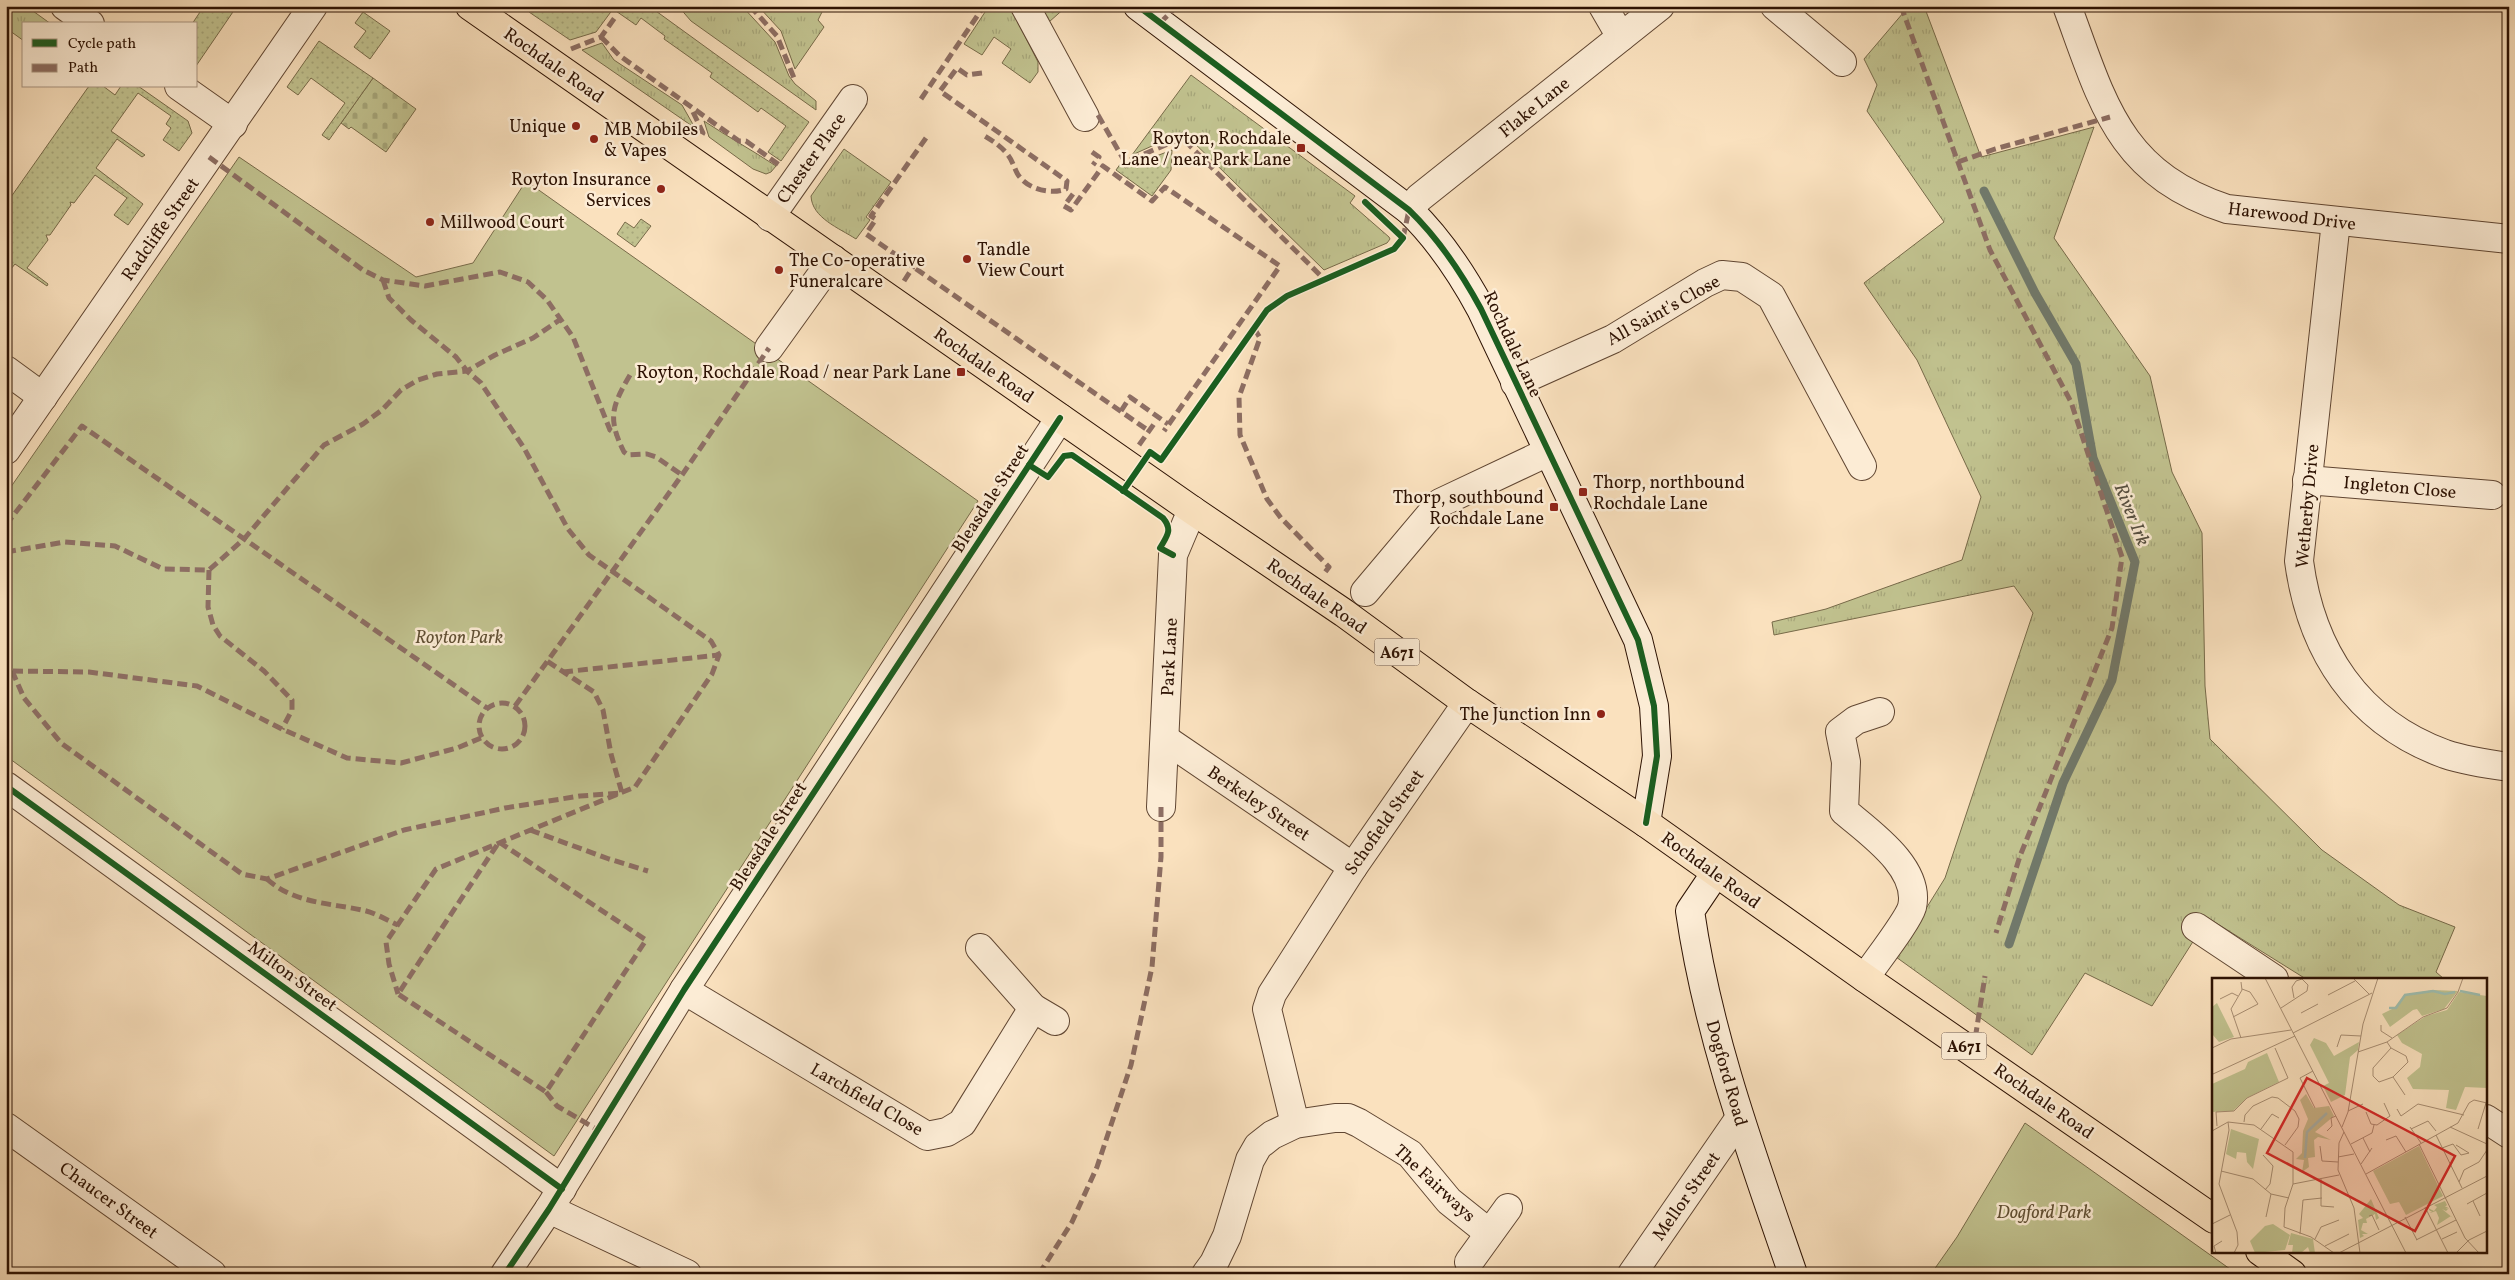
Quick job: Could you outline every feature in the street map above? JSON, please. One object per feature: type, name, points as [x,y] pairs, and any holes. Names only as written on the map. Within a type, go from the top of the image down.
[{"type":"main road","name":"Rochdale Road","points":[[470,6],[770,217],[1192,510],[1344,613],[1467,703],[1646,823],[1715,874],[1864,978],[2212,1218]]},
{"type":"main road","points":[[2261,1252],[2292,1274]]},
{"type":"street","points":[[66,6],[87,22]]},
{"type":"street","name":"Radcliffe Street","points":[[6,450],[313,6]]},
{"type":"street","points":[[1024,6],[1086,117]]},
{"type":"street","name":"Rochdale Lane","points":[[1138,6],[1409,210],[1428,228],[1463,275],[1638,640],[1654,706],[1657,756],[1646,823]]},
{"type":"street","points":[[1603,6],[1621,37]]},
{"type":"street","name":"Flake Lane","points":[[1409,210],[1420,198],[1660,6]]},
{"type":"street","points":[[1775,6],[1842,62]]},
{"type":"street","name":"Harewood Drive","points":[[2067,6],[2099,92],[2118,131],[2146,165],[2164,180],[2198,199],[2227,209],[2509,239]]},
{"type":"street","points":[[182,88],[233,124]]},
{"type":"street","name":"Chester Place","points":[[770,217],[852,99]]},
{"type":"street","name":"Wetherby Drive","points":[[2336,221],[2299,561],[2303,591],[2311,620],[2323,647],[2337,671],[2374,712],[2420,743],[2472,761],[2509,767]]},
{"type":"street","points":[[769,348],[833,259]]},
{"type":"street","name":"All Saint's Close","points":[[1515,384],[1613,339],[1705,283],[1722,275],[1742,278],[1771,296],[1862,466]]},
{"type":"street","points":[[6,370],[44,397]]},
{"type":"street","name":"Bleasdale Street","points":[[505,1274],[555,1199],[684,990],[1060,418]]},
{"type":"street","points":[[1365,592],[1440,503],[1548,452]]},
{"type":"street","name":"Ingleton Close","points":[[2308,480],[2492,495]]},
{"type":"street","name":"Park Lane","points":[[1162,807],[1173,555],[1192,510]]},
{"type":"street","name":"Schofield Street","points":[[1295,1124],[1267,1009],[1272,994],[1353,867],[1467,703]]},
{"type":"street","points":[[1864,978],[1912,908],[1912,883],[1886,846],[1844,811],[1846,762],[1840,732],[1856,720],[1880,712]]},
{"type":"street","name":"Berkeley Street","points":[[1165,739],[1353,867]]},
{"type":"street","name":"Milton Street","points":[[6,786],[555,1199],[687,1274]]},
{"type":"street","name":"Dogford Road","points":[[1715,874],[1690,911],[1698,964],[1739,1119],[1792,1274]]},
{"type":"street","points":[[2196,927],[2272,978]]},
{"type":"street","name":"Larchfield Close","points":[[684,990],[927,1136],[946,1132],[962,1123],[1044,1014],[980,948]]},
{"type":"street","name":"The Fairways","points":[[1206,1274],[1214,1263],[1227,1236],[1250,1160],[1258,1146],[1272,1135],[1295,1124],[1335,1118],[1348,1118],[1359,1123],[1410,1154],[1449,1201],[1489,1233]]},
{"type":"street","name":"Mellor Street","points":[[1632,1274],[1739,1119]]},
{"type":"street","points":[[2488,1120],[2509,1134]]},
{"type":"street","name":"Chaucer Street","points":[[6,1126],[19,1142],[212,1274]]},
{"type":"street","name":"The Fairways","points":[[1469,1262],[1508,1208]]},
{"type":"green space","points":[[6,6],[26,6],[48,22],[22,22],[22,40],[6,28]]},
{"type":"green space","points":[[204,6],[237,6],[198,63],[198,22],[193,22]]},
{"type":"green space","points":[[534,6],[583,6],[589,11],[593,6],[649,6],[809,122],[781,161],[768,152],[786,126],[761,108],[758,112],[710,77],[712,73],[664,39],[665,36],[641,18],[636,25],[613,9],[596,32],[570,40],[529,12]]},
{"type":"green space","points":[[678,6],[742,6],[775,42],[789,76],[795,84],[816,101],[816,110],[691,21]]},
{"type":"green space","points":[[758,6],[825,6],[818,20],[824,27],[795,69],[781,31]]},
{"type":"green space","points":[[989,6],[1010,6],[1038,62],[1038,72],[1030,83],[1002,63],[1011,49],[994,37],[982,55],[964,44]]},
{"type":"green space","points":[[1040,6],[1067,6],[1049,22]]},
{"type":"green space","points":[[1909,6],[1924,6],[1981,157],[2094,127],[2054,238],[2150,376],[2172,472],[2202,533],[2205,686],[2210,739],[2322,850],[2399,905],[2455,927],[2436,972],[2443,978],[2304,978],[2208,918],[2152,1006],[2085,973],[2032,1055],[1896,957],[1945,878],[2033,613],[2014,586],[1774,635],[1772,622],[1826,609],[1962,560],[1981,497],[1917,360],[1864,283],[1944,222],[1867,111],[1877,85],[1864,59]]},
{"type":"green space","points":[[363,12],[390,31],[370,59],[354,47],[366,31],[355,23]]},
{"type":"green space","points":[[319,41],[373,78],[329,140],[322,135],[345,103],[311,78],[298,95],[287,87]]},
{"type":"green space","points":[[602,43],[614,60],[682,105],[695,128],[582,50]]},
{"type":"green space","points":[[1191,75],[1355,196],[1350,203],[1389,237],[1390,239],[1387,243],[1324,270],[1183,132],[1132,155]]},
{"type":"green space","points":[[373,78],[416,109],[386,152],[351,127],[349,129],[341,123]]},
{"type":"green space","points":[[88,88],[106,88],[115,95],[120,88],[141,88],[188,121],[192,133],[179,151],[163,140],[171,128],[166,124],[171,116],[138,93],[111,131],[145,155],[142,157],[117,139],[96,168],[143,204],[128,225],[114,215],[127,198],[95,175],[74,203],[70,202],[71,205],[50,235],[46,235],[48,240],[27,268],[48,284],[47,286],[15,264],[6,275],[6,204]]},
{"type":"green space","points":[[704,121],[776,166],[771,172],[766,174],[753,169],[709,137]]},
{"type":"green space","points":[[844,149],[891,182],[866,217],[870,220],[856,239],[821,216],[813,204],[811,196]]},
{"type":"green space","points":[[1172,150],[1171,170],[1152,196],[1116,170],[1121,163],[1125,168]]},
{"type":"green space","name":"Royton Park","points":[[239,157],[416,277],[473,263],[526,181],[978,501],[554,1156],[6,756],[6,494]]},
{"type":"green space","points":[[641,219],[651,226],[635,247],[617,234],[625,222],[634,228]]},
{"type":"green space","name":"Dogford Park","points":[[2025,1123],[2237,1274],[1931,1274],[1957,1237]]},
{"type":"waterway","name":"River Irk","points":[[1984,191],[2035,293],[2076,364],[2093,458],[2135,562],[2112,680],[2063,783],[2009,944]]},
{"type":"marked path","points":[[750,6],[777,36],[794,78]]},
{"type":"marked path","points":[[921,99],[984,6]]},
{"type":"marked path","points":[[1160,23],[1177,6]]},
{"type":"marked path","points":[[1901,6],[1990,250],[2071,402],[2122,557],[2112,628],[2020,856],[1996,933]]},
{"type":"marked path","points":[[571,49],[601,37],[616,16]]},
{"type":"marked path","points":[[601,37],[620,56],[739,141],[746,141],[782,167]]},
{"type":"marked path","points":[[982,73],[967,75],[957,68],[940,91],[1067,181],[1066,189],[1046,191],[1032,187],[1021,179],[1011,159],[1005,152],[983,135]]},
{"type":"marked path","points":[[693,112],[703,133],[700,138]]},
{"type":"marked path","points":[[1098,115],[1125,162],[1182,138],[1325,280]]},
{"type":"marked path","points":[[1958,162],[1995,149],[2110,117]]},
{"type":"marked path","points":[[926,138],[871,216],[876,219],[866,234],[1149,431]]},
{"type":"marked path","points":[[1092,152],[1099,157],[1093,165]]},
{"type":"marked path","points":[[209,157],[363,270],[383,280],[425,286],[500,272],[528,282],[547,300],[573,337],[610,430],[616,434]]},
{"type":"marked path","points":[[1073,194],[1064,206],[1071,210],[1103,166],[1152,201],[1165,187],[1280,266],[1164,431]]},
{"type":"marked path","points":[[1403,238],[1409,210]]},
{"type":"marked path","points":[[904,281],[913,267]]},
{"type":"marked path","points":[[383,280],[389,298],[411,320],[456,357],[467,371],[481,383],[524,448],[568,529],[589,555],[711,641],[719,655],[712,674],[635,787],[436,869],[386,942],[389,964],[398,994]]},
{"type":"marked path","points":[[6,552],[65,542],[115,546],[163,569],[209,570],[244,539],[324,445],[363,424],[382,410],[401,390],[418,380],[437,374],[467,371],[495,355],[533,338],[561,319]]},
{"type":"marked path","points":[[1254,328],[1260,338],[1239,397],[1240,435],[1267,499],[1281,518],[1329,567],[1323,575]]},
{"type":"marked path","points":[[515,706],[682,475],[769,348]]},
{"type":"marked path","points":[[630,375],[619,395],[614,412],[615,430],[624,452],[628,455],[647,454],[656,457],[682,475]]},
{"type":"marked path","points":[[1121,411],[1130,397],[1168,424]]},
{"type":"marked path","points":[[1139,445],[1154,424]]},
{"type":"marked path","points":[[6,525],[82,426],[487,708]]},
{"type":"marked path","points":[[209,570],[208,607],[213,625],[220,636],[264,671],[292,700],[292,710],[282,729]]},
{"type":"marked path","points":[[563,672],[719,655]]},
{"type":"marked path","points":[[6,657],[24,698],[61,743],[242,874],[267,879],[404,830],[505,808],[580,796],[622,793],[611,754],[603,710],[594,692],[547,661]]},
{"type":"marked path","points":[[13,671],[89,672],[197,686],[282,729],[347,758],[401,763],[457,748],[481,738]]},
{"type":"marked path","points":[[507,703],[519,709],[524,717],[525,726],[524,735],[519,743],[511,748],[497,749],[485,743],[480,735],[479,721],[485,709],[493,704],[507,703]]},
{"type":"marked path","points":[[1039,1274],[1072,1222],[1097,1167],[1131,1065],[1152,967],[1161,857],[1161,807]]},
{"type":"marked path","points":[[530,830],[648,871]]},
{"type":"marked path","points":[[499,842],[646,940],[546,1092],[398,994],[499,842]]},
{"type":"marked path","points":[[267,879],[277,887],[300,898],[366,911],[398,925]]},
{"type":"marked path","points":[[1973,1052],[1985,976]]},
{"type":"marked path","points":[[546,1092],[557,1106],[598,1130]]},
{"type":"cycle path","points":[[1138,6],[1409,210],[1440,244],[1466,282],[1481,309],[1638,640],[1654,706],[1657,756],[1646,823]]},
{"type":"cycle path","points":[[1123,491],[1150,452],[1161,460],[1267,310],[1287,296],[1394,249],[1403,238],[1365,202]]},
{"type":"cycle path","points":[[505,1274],[549,1209],[684,990],[1060,418]]},
{"type":"cycle path","points":[[1029,465],[1048,477],[1064,456],[1072,455],[1163,518],[1168,526],[1168,533],[1160,548],[1173,555]]},
{"type":"cycle path","points":[[6,786],[562,1189]]},
{"type":"place","name":"Unique","points":[[576,126]]},
{"type":"place","name":"MB Mobiles & Vapes","points":[[594,139]]},
{"type":"place","name":"Royton, Rochdale Lane / near Park Lane","points":[[1301,148]]},
{"type":"place","name":"Royton Insurance Services","points":[[661,189]]},
{"type":"place","name":"Millwood Court","points":[[430,222]]},
{"type":"place","name":"Tandle View Court","points":[[967,259]]},
{"type":"place","name":"The Co-operative Funeralcare","points":[[779,270]]},
{"type":"place","name":"Royton, Rochdale Road / near Park Lane","points":[[961,372]]},
{"type":"place","name":"Thorp, northbound Rochdale Lane","points":[[1583,492]]},
{"type":"place","name":"Thorp, southbound Rochdale Lane","points":[[1554,507]]},
{"type":"place","name":"The Junction Inn","points":[[1601,714]]}]
